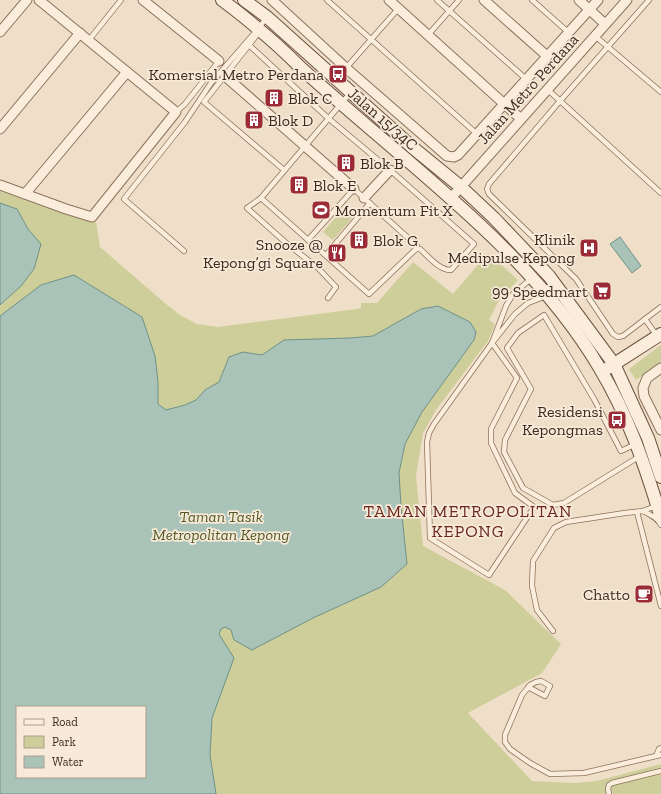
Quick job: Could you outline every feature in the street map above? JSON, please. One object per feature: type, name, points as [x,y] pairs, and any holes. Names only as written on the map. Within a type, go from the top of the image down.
[{"type":"street","points":[[0,32],[27,0]]},
{"type":"street","points":[[0,185],[91,217],[176,112],[39,0]]},
{"type":"street","points":[[143,0],[220,62]]},
{"type":"street","name":"Jalan 15/34C","points":[[222,0],[258,29],[451,198],[505,250],[556,306],[572,326],[602,372],[619,403],[639,449],[659,504],[661,518]]},
{"type":"street","name":"Jalan 15/34C","points":[[244,0],[267,17],[412,147],[461,187],[494,218],[542,269],[614,364],[650,444],[661,477]]},
{"type":"street","points":[[272,0],[346,68],[447,156],[454,157],[458,155],[598,0]]},
{"type":"street","points":[[389,0],[521,119]]},
{"type":"street","points":[[484,0],[547,56]]},
{"type":"street","points":[[579,0],[605,24]]},
{"type":"street","name":"Jalan Metro Perdana","points":[[451,198],[627,0]]},
{"type":"street","points":[[0,129],[80,33]]},
{"type":"street","points":[[26,194],[127,72]]},
{"type":"street","points":[[225,76],[354,189]]},
{"type":"street","points":[[367,201],[390,170]]},
{"type":"street","points":[[602,372],[659,335]]},
{"type":"street","points":[[661,368],[647,378],[643,388],[644,396],[661,430]]},
{"type":"lane","points":[[89,40],[121,0]]},
{"type":"lane","points":[[327,0],[477,134]]},
{"type":"lane","points":[[437,0],[526,79]]},
{"type":"lane","points":[[428,35],[459,0]]},
{"type":"lane","points":[[532,0],[568,32]]},
{"type":"lane","points":[[649,0],[489,184],[488,194],[576,279],[613,334],[618,337],[623,336],[661,307]]},
{"type":"lane","points":[[346,68],[398,9]]},
{"type":"lane","points":[[184,251],[124,199],[184,122],[211,83],[267,17]]},
{"type":"lane","points":[[258,29],[256,36],[204,102],[284,170]]},
{"type":"lane","points":[[595,36],[661,92]]},
{"type":"lane","points":[[248,45],[328,118],[474,244],[451,270],[441,268],[420,249],[416,249]]},
{"type":"lane","points":[[176,112],[185,104],[220,62]]},
{"type":"lane","points":[[547,89],[661,193]]},
{"type":"lane","points":[[328,298],[336,287],[318,268],[246,208],[261,198],[351,92]]},
{"type":"lane","points":[[308,240],[354,189],[417,246],[416,249]]},
{"type":"lane","points":[[261,198],[369,294],[416,249]]},
{"type":"lane","points":[[326,255],[367,201]]},
{"type":"lane","points":[[492,343],[506,306],[513,294],[542,269]]},
{"type":"lane","points":[[492,343],[517,378],[491,429],[491,443],[514,493],[534,507],[489,575],[430,538],[427,442],[429,433],[492,343],[515,314],[528,303],[540,298],[543,291],[554,283]]},
{"type":"lane","points":[[556,306],[518,333],[507,348],[530,389],[505,440],[504,452],[523,488],[553,505],[564,503],[639,449],[650,444]]},
{"type":"lane","points":[[544,315],[594,399],[621,451],[639,449],[650,444]]},
{"type":"lane","points":[[645,319],[659,335]]},
{"type":"lane","points":[[553,632],[537,610],[532,586],[533,561],[554,528],[566,522],[640,512],[659,504]]},
{"type":"lane","points":[[640,512],[656,518],[661,525]]},
{"type":"lane","points":[[640,512],[661,606]]},
{"type":"lane","points":[[528,687],[522,695],[508,725],[505,735],[505,742],[510,749],[530,763],[550,774],[584,773],[659,756],[659,749],[661,748]]},
{"type":"lane","points":[[609,794],[608,786],[612,783],[661,770]]},
{"type":"green space","name":"Taman Tasik Metropolitan Kepong","points":[[0,188],[96,222],[100,247],[166,304],[180,315],[197,324],[218,327],[361,308],[361,303],[377,303],[413,262],[453,294],[488,253],[518,280],[498,302],[489,320],[495,324],[488,341],[436,410],[423,433],[416,476],[423,546],[505,590],[561,644],[542,673],[468,713],[532,781],[575,783],[597,781],[661,764],[661,794],[0,794]]},
{"type":"green space","points":[[342,210],[352,218],[333,240],[323,232]]},
{"type":"green space","points":[[661,345],[661,362],[636,380],[629,369]]},
{"type":"water","points":[[0,203],[17,209],[28,229],[41,244],[34,269],[21,286],[0,305]]},
{"type":"water","points":[[620,237],[641,266],[632,273],[610,244]]},
{"type":"water","name":"Taman Tasik Metropolitan Kepong","points":[[74,275],[142,317],[155,356],[158,382],[158,404],[166,410],[185,405],[196,400],[205,390],[219,382],[229,357],[243,352],[262,355],[284,340],[373,336],[421,309],[438,306],[470,322],[476,332],[474,340],[422,412],[405,444],[399,473],[407,564],[381,587],[313,618],[252,650],[234,640],[231,630],[225,627],[221,629],[219,634],[234,658],[212,718],[210,755],[216,794],[0,794],[0,316],[41,285]]},
{"type":"place","name":"Komersial Metro Perdana","points":[[338,74]]},
{"type":"place","name":"Blok C","points":[[274,98]]},
{"type":"place","name":"Blok D","points":[[254,120]]},
{"type":"place","name":"Blok B","points":[[346,163]]},
{"type":"place","name":"Blok E","points":[[299,185]]},
{"type":"place","name":"Momentum Fit X","points":[[321,210]]},
{"type":"place","name":"Blok G","points":[[359,240]]},
{"type":"place","name":"Klinik Medipulse Kepong","points":[[589,248]]},
{"type":"place","name":"Snooze @ Kepong’gi Square","points":[[337,253]]},
{"type":"place","name":"99 Speedmart","points":[[602,291]]},
{"type":"place","name":"Residensi Kepongmas","points":[[617,420]]},
{"type":"place","name":"Chatto","points":[[644,594]]},
{"type":"district","name":"TAMAN METROPOLITAN KEPONG","points":[[468,521]]}]
